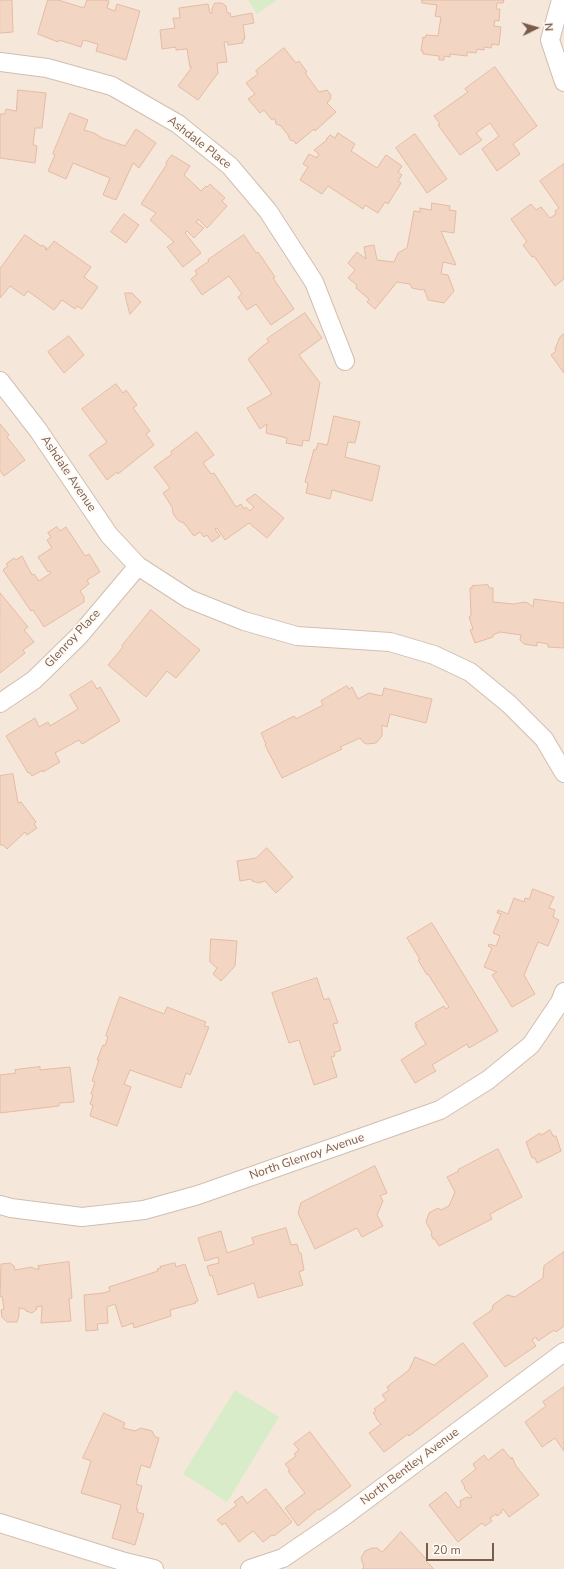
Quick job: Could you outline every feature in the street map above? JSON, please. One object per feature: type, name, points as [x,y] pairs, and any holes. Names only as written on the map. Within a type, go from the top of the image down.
[{"type":"street","points":[[561,0],[550,40],[564,82]]},
{"type":"street","name":"Ashdale Place","points":[[0,62],[47,68],[112,86],[178,124],[230,166],[268,211],[314,282],[345,361]]},
{"type":"street","name":"Ashdale Avenue","points":[[0,381],[38,430],[109,535],[138,566]]},
{"type":"street","points":[[138,566],[189,599],[244,621],[296,636],[390,642],[434,655],[470,672],[509,704],[544,739],[564,773]]},
{"type":"street","name":"Glenroy Place","points":[[0,703],[34,680],[79,636],[138,566]]},
{"type":"street","name":"North Glenroy Avenue","points":[[0,1205],[11,1208],[82,1217],[144,1210],[198,1195],[440,1110],[488,1080],[531,1045],[560,1002],[564,992]]},
{"type":"street","name":"North Bentley Avenue","points":[[250,1569],[283,1558],[343,1517],[564,1352]]},
{"type":"street","points":[[0,1523],[125,1562],[154,1569]]},
{"type":"shaded area","points":[[0,0],[564,0],[564,1569],[0,1569]]},
{"type":"green space","points":[[248,0],[277,0],[257,14]]},
{"type":"green space","points":[[235,1390],[279,1417],[227,1502],[183,1474]]},
{"type":"building","points":[[0,0],[12,0],[13,32],[0,33]]},
{"type":"building","points":[[48,0],[58,0],[84,8],[87,0],[104,0],[109,1],[107,8],[115,11],[117,4],[140,11],[126,60],[96,51],[98,44],[83,40],[81,47],[59,40],[58,42],[38,34]]},
{"type":"building","points":[[422,0],[504,0],[503,3],[497,3],[496,9],[500,9],[499,21],[495,20],[494,26],[501,27],[499,45],[492,44],[491,48],[484,47],[484,50],[477,49],[476,53],[467,52],[467,56],[450,54],[450,57],[444,56],[444,60],[439,60],[439,56],[423,54],[423,51],[421,51],[423,37],[425,38],[426,35],[438,36],[441,17],[435,16],[437,5],[422,3]]},
{"type":"building","points":[[215,3],[222,3],[226,6],[227,13],[230,13],[231,17],[252,13],[254,23],[243,25],[245,39],[243,39],[243,43],[228,45],[228,42],[224,42],[227,62],[217,63],[218,73],[198,100],[178,86],[192,67],[190,67],[187,49],[176,50],[176,47],[162,49],[160,30],[175,28],[173,18],[180,18],[179,8],[208,4],[210,13],[212,13]]},
{"type":"building","points":[[284,48],[296,63],[299,61],[307,72],[305,73],[319,92],[327,90],[331,95],[330,100],[327,103],[336,112],[315,131],[314,129],[296,144],[294,141],[290,140],[281,126],[276,124],[275,118],[272,120],[264,110],[260,113],[248,99],[255,94],[246,83],[258,74],[256,71]]},
{"type":"building","points":[[495,67],[537,126],[513,144],[520,154],[497,171],[482,149],[499,136],[490,123],[476,133],[482,140],[460,155],[438,125],[440,124],[434,116],[468,92],[465,89]]},
{"type":"building","points":[[18,90],[46,93],[42,128],[35,128],[33,145],[37,146],[35,163],[0,158],[0,114],[5,114],[6,109],[16,111]]},
{"type":"building","points":[[70,113],[88,120],[84,130],[94,133],[102,138],[125,146],[136,129],[156,143],[139,168],[133,163],[116,200],[103,195],[110,178],[73,163],[66,179],[48,171],[55,155],[53,154]]},
{"type":"building","points":[[338,133],[355,144],[351,151],[377,168],[386,155],[402,166],[398,172],[402,175],[398,181],[401,183],[388,204],[385,202],[378,213],[365,205],[363,209],[328,186],[322,194],[300,180],[308,167],[303,164],[309,154],[317,158],[319,154],[314,150],[327,140],[326,139],[330,135],[335,138]]},
{"type":"building","points":[[415,134],[447,179],[427,193],[396,148]]},
{"type":"building","points":[[172,155],[190,166],[184,175],[201,191],[210,184],[225,198],[222,201],[227,206],[207,228],[198,219],[196,222],[204,228],[194,238],[187,231],[185,233],[201,253],[183,267],[167,247],[174,242],[150,220],[156,213],[141,204]]},
{"type":"building","points":[[564,164],[564,279],[555,286],[534,256],[532,257],[523,245],[527,242],[511,219],[531,204],[536,210],[541,207],[550,218],[556,214],[555,211],[559,208],[540,181]]},
{"type":"building","points":[[432,203],[450,206],[449,210],[456,211],[454,233],[441,231],[456,265],[443,262],[441,274],[448,275],[454,291],[444,303],[428,300],[424,289],[412,288],[410,284],[397,282],[375,309],[367,302],[369,299],[356,288],[357,285],[348,278],[355,270],[348,263],[357,252],[366,259],[364,247],[374,245],[377,260],[394,262],[398,253],[407,248],[414,211],[420,212],[420,208],[431,210]]},
{"type":"building","points":[[124,214],[139,225],[126,243],[111,232]]},
{"type":"building","points":[[25,235],[41,246],[42,245],[47,248],[45,249],[47,250],[54,241],[91,267],[84,277],[98,287],[82,309],[77,306],[75,309],[62,300],[54,310],[28,291],[24,296],[10,286],[0,298],[0,269]]},
{"type":"building","points":[[244,235],[275,277],[273,278],[294,309],[271,325],[256,304],[247,310],[238,297],[242,294],[229,276],[202,295],[191,279],[197,274],[195,271],[209,261],[208,260]]},
{"type":"building","points":[[125,293],[132,293],[141,302],[130,314]]},
{"type":"building","points":[[305,313],[322,338],[299,355],[320,383],[309,441],[303,440],[302,446],[286,443],[287,438],[266,433],[267,424],[260,429],[247,408],[272,394],[248,359],[269,342],[267,339]]},
{"type":"building","points":[[564,334],[564,373],[551,355],[556,351],[555,349],[560,337]]},
{"type":"building","points":[[69,336],[84,355],[64,373],[48,352]]},
{"type":"building","points":[[116,384],[123,393],[126,390],[137,405],[133,408],[150,431],[146,434],[154,445],[118,474],[117,472],[107,480],[89,455],[107,442],[82,409]]},
{"type":"building","points":[[334,416],[360,422],[355,443],[348,442],[345,457],[380,466],[372,501],[332,490],[330,499],[306,493],[308,483],[305,482],[314,449],[316,450],[318,443],[327,445]]},
{"type":"building","points":[[0,424],[9,435],[7,437],[25,460],[4,476],[0,471]]},
{"type":"building","points":[[197,432],[214,455],[203,463],[211,474],[214,473],[236,507],[241,504],[244,509],[246,507],[250,511],[254,507],[246,500],[255,494],[284,518],[267,538],[249,523],[225,540],[217,528],[215,529],[220,536],[212,542],[207,535],[204,537],[200,532],[194,536],[184,523],[176,518],[172,507],[163,493],[170,488],[154,467],[172,454],[171,452]]},
{"type":"building","points":[[57,527],[60,531],[66,527],[85,556],[89,554],[100,572],[87,580],[89,584],[80,591],[84,597],[84,602],[44,627],[33,610],[31,611],[3,570],[8,566],[6,564],[14,558],[16,560],[22,556],[32,575],[34,574],[39,581],[51,573],[49,571],[48,572],[38,557],[52,548],[47,540],[51,537],[48,533]]},
{"type":"building","points":[[488,585],[489,588],[493,588],[493,602],[514,604],[524,602],[533,607],[534,599],[564,603],[564,648],[548,647],[548,644],[537,642],[537,646],[524,644],[520,640],[521,635],[500,632],[493,635],[493,637],[475,643],[470,630],[473,629],[469,617],[471,616],[470,588],[472,588],[472,586]]},
{"type":"building","points":[[0,593],[28,627],[24,630],[34,642],[23,650],[25,653],[0,673]]},
{"type":"building","points":[[151,610],[200,650],[176,678],[167,671],[146,697],[108,665]]},
{"type":"building","points":[[92,681],[97,689],[100,687],[120,721],[82,744],[79,740],[55,753],[60,762],[43,772],[43,770],[32,776],[29,772],[28,773],[6,736],[35,718],[39,727],[48,722],[50,726],[78,709],[70,695]]},
{"type":"building","points":[[347,686],[349,689],[352,687],[358,699],[369,693],[382,696],[384,688],[432,699],[426,723],[390,714],[387,727],[382,725],[382,736],[376,743],[367,744],[360,738],[340,747],[342,749],[282,778],[265,745],[266,744],[261,733],[294,716],[296,719],[323,705],[321,701]]},
{"type":"building","points":[[13,774],[18,803],[21,802],[36,822],[34,824],[37,828],[27,835],[25,832],[7,849],[3,845],[0,845],[0,776]]},
{"type":"building","points":[[267,848],[293,877],[276,893],[265,881],[259,883],[252,881],[251,879],[240,881],[237,861],[256,858]]},
{"type":"building","points":[[533,889],[554,897],[549,908],[555,910],[553,917],[559,920],[548,946],[538,942],[524,975],[535,994],[512,1007],[492,975],[497,972],[484,967],[492,948],[488,946],[489,944],[496,946],[500,936],[493,933],[501,914],[497,913],[498,910],[508,914],[514,898],[524,902],[525,898],[529,899]]},
{"type":"building","points":[[432,923],[498,1031],[469,1048],[467,1044],[432,1065],[436,1071],[415,1083],[401,1060],[426,1044],[415,1026],[417,1026],[415,1023],[444,1006],[446,1009],[449,1007],[428,974],[427,975],[418,960],[420,959],[407,938]]},
{"type":"building","points":[[211,939],[237,941],[235,966],[221,981],[213,974],[217,968],[210,962]]},
{"type":"building","points":[[317,978],[324,1000],[329,998],[338,1023],[333,1024],[341,1050],[334,1053],[335,1056],[331,1057],[337,1077],[314,1085],[299,1040],[289,1043],[272,993]]},
{"type":"building","points":[[120,997],[164,1014],[167,1007],[206,1022],[204,1026],[209,1027],[190,1075],[186,1073],[181,1088],[130,1070],[124,1084],[131,1087],[117,1126],[90,1116],[93,1105],[90,1104],[93,1095],[91,1094],[95,1082],[92,1081],[99,1060],[97,1060],[103,1045],[105,1046],[108,1037],[106,1036]]},
{"type":"building","points":[[40,1067],[40,1070],[70,1067],[74,1102],[59,1103],[59,1106],[0,1113],[0,1075],[16,1073],[15,1070]]},
{"type":"building","points":[[550,1130],[553,1136],[556,1136],[561,1151],[537,1163],[535,1158],[532,1158],[526,1142],[540,1133],[541,1135]]},
{"type":"building","points":[[498,1149],[522,1197],[490,1214],[492,1219],[439,1246],[435,1239],[433,1239],[432,1233],[426,1222],[429,1213],[438,1208],[441,1210],[449,1206],[455,1192],[447,1177]]},
{"type":"building","points":[[375,1166],[387,1193],[380,1196],[383,1201],[377,1215],[383,1226],[362,1237],[357,1228],[315,1249],[298,1213],[301,1203]]},
{"type":"building","points":[[286,1228],[291,1245],[297,1244],[299,1252],[301,1253],[304,1270],[299,1272],[303,1285],[258,1298],[254,1283],[218,1295],[212,1275],[210,1276],[207,1266],[219,1263],[218,1257],[205,1261],[198,1238],[221,1231],[227,1253],[254,1244],[252,1238]]},
{"type":"building","points":[[564,1252],[564,1326],[556,1332],[554,1330],[538,1341],[536,1337],[532,1340],[536,1346],[505,1367],[473,1323],[492,1310],[493,1305],[507,1295],[515,1297],[543,1278],[544,1266]]},
{"type":"building","points":[[69,1262],[72,1298],[69,1299],[71,1321],[41,1323],[42,1306],[36,1307],[37,1309],[32,1313],[26,1311],[25,1309],[19,1308],[17,1322],[7,1322],[2,1317],[1,1310],[4,1309],[2,1296],[0,1297],[1,1264],[10,1263],[14,1266],[15,1270],[32,1267],[39,1269],[38,1266]]},
{"type":"building","points":[[175,1263],[176,1267],[185,1264],[198,1301],[195,1302],[196,1303],[170,1310],[171,1316],[134,1328],[133,1323],[122,1327],[115,1304],[107,1307],[108,1323],[97,1324],[98,1330],[86,1331],[84,1295],[110,1291],[109,1287],[158,1271],[157,1269],[161,1268],[160,1267]]},
{"type":"building","points":[[463,1343],[488,1376],[409,1436],[408,1434],[384,1452],[369,1433],[381,1424],[373,1413],[376,1411],[374,1409],[386,1400],[382,1395],[389,1390],[387,1387],[409,1370],[415,1357],[434,1365]]},
{"type":"building","points":[[564,1387],[564,1451],[555,1438],[542,1447],[525,1422],[546,1406],[543,1402]]},
{"type":"building","points":[[104,1413],[125,1423],[123,1428],[135,1431],[141,1428],[152,1431],[155,1437],[159,1438],[150,1468],[141,1465],[136,1484],[142,1486],[136,1509],[138,1509],[137,1512],[144,1514],[135,1545],[112,1538],[121,1505],[81,1493],[91,1461],[83,1458]]},
{"type":"building","points":[[310,1432],[351,1486],[319,1510],[318,1509],[298,1526],[285,1508],[305,1493],[288,1471],[290,1470],[285,1464],[296,1456],[294,1454],[299,1450],[294,1444]]},
{"type":"building","points":[[503,1449],[511,1459],[512,1457],[516,1466],[539,1495],[509,1517],[503,1509],[497,1516],[496,1514],[490,1518],[492,1521],[485,1526],[482,1523],[458,1542],[429,1505],[446,1492],[458,1508],[461,1506],[460,1501],[467,1497],[472,1497],[464,1488],[465,1487],[461,1481],[476,1469],[473,1464],[484,1455],[488,1460]]},
{"type":"building","points":[[266,1489],[292,1522],[274,1536],[272,1535],[263,1542],[253,1531],[239,1542],[225,1523],[222,1525],[217,1520],[237,1505],[234,1502],[242,1496],[247,1503]]},
{"type":"building","points":[[401,1532],[434,1569],[362,1569],[364,1567],[361,1558],[365,1551],[372,1548],[377,1548],[382,1552]]}]
